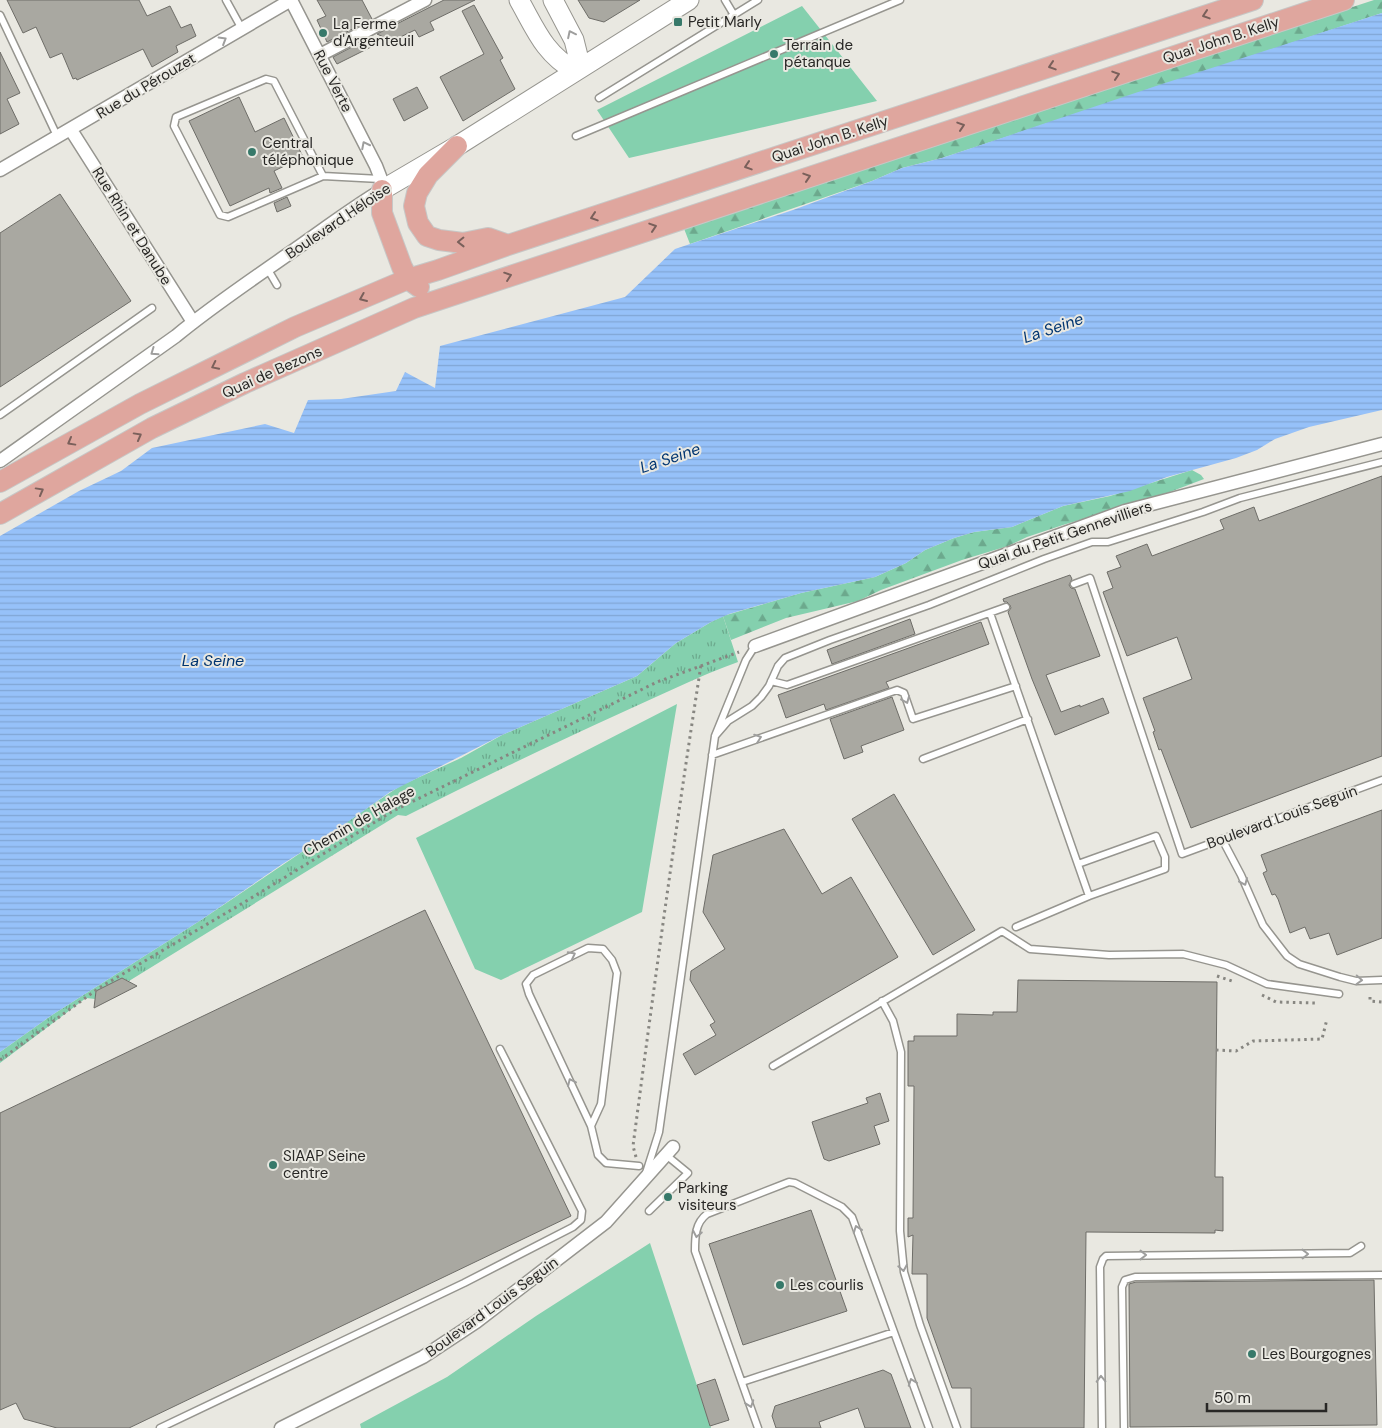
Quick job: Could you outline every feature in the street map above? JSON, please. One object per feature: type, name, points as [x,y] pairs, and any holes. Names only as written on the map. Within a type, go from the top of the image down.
[{"type":"main road","points":[[519,0],[548,50],[560,62],[576,71],[578,56],[574,40],[552,0]]},
{"type":"main road","name":"Boulevard Héloïse","points":[[382,184],[457,146],[689,0]]},
{"type":"main road","name":"Quai John B. Kelly","points":[[408,280],[508,245],[1253,0]]},
{"type":"main road","name":"Quai John B. Kelly","points":[[557,259],[1344,0]]},
{"type":"main road","points":[[457,146],[428,175],[417,193],[414,206],[418,224],[427,236],[439,240],[464,243],[488,238],[508,245]]},
{"type":"main road","points":[[382,184],[382,213],[408,280],[428,293],[446,297]]},
{"type":"main road","name":"Quai de Bezons","points":[[0,514],[152,428],[245,383],[414,308],[557,259]]},
{"type":"main road","points":[[396,316],[408,280]]},
{"type":"main road","name":"Quai de Bezons","points":[[0,482],[140,404],[295,327],[408,280]]},
{"type":"street","name":"Rue du Pérouzet","points":[[0,170],[58,138],[291,0]]},
{"type":"street","name":"Rue Verte","points":[[291,0],[320,55],[382,184]]},
{"type":"street","points":[[320,55],[426,0]]},
{"type":"street","name":"Rue Rhin et Danube","points":[[71,130],[193,322]]},
{"type":"street","name":"Boulevard Héloïse","points":[[0,461],[176,336],[267,268],[361,203],[382,184]]},
{"type":"street","name":"Quai du Petit Gennevilliers","points":[[755,646],[1125,511],[1382,444]]},
{"type":"street","name":"Boulevard Louis Seguin","points":[[281,1428],[423,1357],[468,1327],[606,1222],[669,1151]]},
{"type":"lane","points":[[226,0],[242,29]]},
{"type":"lane","points":[[725,0],[734,16]]},
{"type":"lane","points":[[599,98],[758,0]]},
{"type":"lane","points":[[576,136],[900,0]]},
{"type":"lane","points":[[0,15],[58,138]]},
{"type":"lane","points":[[323,176],[274,81],[266,79],[176,117],[174,126],[220,215],[228,217],[323,176],[382,184]]},
{"type":"lane","points":[[267,268],[276,285]]},
{"type":"lane","points":[[0,415],[152,308]]},
{"type":"lane","points":[[715,736],[728,721],[752,706],[765,692],[778,666],[785,658],[830,640],[930,606],[1044,559],[1092,542],[1108,542],[1195,515],[1240,498],[1382,462]]},
{"type":"lane","name":"Boulevard Louis Seguin","points":[[1074,584],[1090,578],[1182,854],[1382,780]]},
{"type":"lane","points":[[771,681],[787,685],[1006,607]]},
{"type":"lane","points":[[990,613],[1089,896]]},
{"type":"lane","points":[[644,1181],[659,1132],[715,736],[746,660],[755,646]]},
{"type":"lane","points":[[712,755],[897,690],[904,692],[912,719],[1016,686]]},
{"type":"lane","points":[[923,759],[1028,720]]},
{"type":"lane","points":[[1016,927],[1089,896],[1165,869],[1165,858],[1156,836],[1078,864]]},
{"type":"lane","points":[[1222,839],[1264,925],[1287,956],[1299,964],[1340,977],[1356,981],[1382,980]]},
{"type":"lane","points":[[773,1066],[1002,931],[1030,949],[1109,955],[1183,954],[1226,965],[1266,984],[1339,994]]},
{"type":"lane","points":[[591,1126],[600,1104],[616,973],[612,960],[603,949],[588,948],[533,975],[526,984],[591,1126],[598,1155],[606,1163],[639,1166]]},
{"type":"lane","points":[[882,1001],[893,1021],[901,1052],[900,1232],[904,1272],[920,1325],[957,1428]]},
{"type":"lane","points":[[160,1428],[464,1283],[572,1227],[581,1220],[582,1211],[500,1049]]},
{"type":"lane","points":[[649,1211],[688,1173],[669,1151]]},
{"type":"lane","points":[[758,1428],[695,1251],[696,1229],[708,1214],[789,1182],[795,1182],[842,1207],[852,1217],[929,1428]]},
{"type":"lane","points":[[1102,1428],[1100,1267],[1103,1258],[1106,1256],[1350,1253],[1361,1246]]},
{"type":"lane","points":[[1124,1428],[1122,1287],[1124,1280],[1135,1277],[1382,1275]]},
{"type":"lane","points":[[742,1382],[894,1332]]},
{"type":"path","name":"Chemin de Halage","points":[[0,1060],[98,988],[248,900],[393,811],[657,682],[755,646]]},
{"type":"path","points":[[639,1166],[633,1146],[676,827],[702,665]]},
{"type":"path","points":[[1370,997],[1370,1001],[1382,1002]]},
{"type":"path","points":[[1216,1050],[1236,1051],[1252,1041],[1322,1039],[1327,1019]]},
{"type":"green space","points":[[1374,0],[1382,0],[1382,13],[942,158],[902,168],[872,181],[690,244],[683,226]]},
{"type":"green space","name":"Terrain de pétanque","points":[[802,6],[877,101],[629,158],[597,110]]},
{"type":"green space","points":[[1192,470],[1204,479],[1162,495],[1027,537],[1008,546],[962,560],[881,590],[858,601],[786,618],[731,640],[723,616],[801,593],[875,577],[906,563],[925,550],[954,538],[974,532],[1012,527],[1063,506],[1110,496]]},
{"type":"green space","points":[[723,616],[738,662],[694,679],[596,724],[406,816],[398,815],[129,981],[122,978],[96,991],[95,999],[86,998],[0,1063],[0,1052],[52,1015],[201,920],[400,786],[461,758],[502,735],[637,676],[676,643]]},
{"type":"green space","points":[[677,704],[642,912],[501,980],[475,969],[416,838]]},
{"type":"green space","points":[[650,1243],[711,1428],[361,1428],[360,1424],[447,1377],[536,1316]]},
{"type":"water","name":"La Seine","points":[[1382,13],[1382,410],[1309,427],[1275,439],[1257,450],[1236,458],[1167,477],[1130,491],[1063,506],[1012,527],[974,532],[954,538],[925,550],[906,563],[875,577],[801,593],[729,614],[711,622],[676,643],[637,676],[502,735],[390,792],[201,920],[52,1015],[0,1052],[0,536],[79,491],[121,471],[152,448],[265,424],[294,433],[308,400],[341,399],[396,391],[405,372],[435,388],[440,346],[625,297],[675,249],[793,210],[902,168],[942,158]]},
{"type":"building","points":[[7,0],[139,0],[147,16],[170,6],[181,28],[191,24],[196,36],[176,46],[178,52],[152,67],[143,49],[77,80],[76,78],[73,79],[62,53],[50,58],[36,27],[23,33]]},
{"type":"building","points":[[317,0],[362,0],[372,19],[327,42],[317,20],[326,16]]},
{"type":"building","points":[[444,0],[475,0],[430,22],[434,30],[419,37],[415,30],[392,41],[377,34]]},
{"type":"building","points":[[578,0],[640,0],[604,22],[589,18]]},
{"type":"building","points":[[474,5],[503,58],[500,60],[515,89],[463,121],[440,77],[484,54],[462,11]]},
{"type":"building","points":[[367,39],[371,47],[337,64],[333,57]]},
{"type":"building","points":[[0,52],[20,93],[7,99],[19,124],[0,134]]},
{"type":"building","points":[[417,87],[428,108],[404,121],[393,99]]},
{"type":"building","name":"Central téléphonique","points":[[239,97],[255,132],[284,118],[303,157],[274,171],[282,188],[270,193],[269,188],[230,206],[189,121]]},
{"type":"building","points":[[60,194],[131,301],[0,387],[0,233]]},
{"type":"building","points":[[287,197],[291,206],[277,212],[274,203]]},
{"type":"building","points":[[1382,476],[1382,756],[1191,828],[1161,749],[1159,750],[1153,732],[1155,731],[1143,698],[1192,679],[1177,637],[1127,656],[1103,592],[1113,588],[1107,572],[1121,567],[1116,556],[1147,544],[1152,556],[1224,529],[1220,520],[1254,507],[1259,521]]},
{"type":"building","points":[[1070,575],[1072,579],[1069,585],[1075,589],[1100,656],[1046,675],[1061,712],[1103,698],[1109,713],[1055,735],[1008,612],[1011,608],[1010,605],[1004,602],[1003,599]]},
{"type":"building","points":[[910,619],[915,634],[832,664],[827,650]]},
{"type":"building","points":[[981,622],[989,644],[886,682],[889,688],[826,710],[824,704],[786,718],[778,695]]},
{"type":"building","points":[[892,697],[904,730],[861,746],[863,752],[844,759],[830,719]]},
{"type":"building","points":[[894,794],[975,930],[933,955],[852,819]]},
{"type":"building","points":[[1382,810],[1382,938],[1337,955],[1329,933],[1310,939],[1305,927],[1290,933],[1278,899],[1275,894],[1272,895],[1263,873],[1267,871],[1261,855]]},
{"type":"building","points":[[784,829],[822,894],[851,877],[898,957],[695,1075],[683,1054],[716,1035],[710,1025],[715,1022],[690,980],[691,971],[725,949],[703,912],[713,855]]},
{"type":"building","name":"SIAAP Seine centre","points":[[425,910],[571,1216],[129,1428],[57,1428],[24,1419],[16,1403],[0,1410],[0,1113]]},
{"type":"building","points":[[122,978],[137,986],[94,1008],[96,991]]},
{"type":"building","points":[[1018,980],[1217,982],[1215,1177],[1223,1177],[1223,1231],[1215,1230],[1215,1233],[1086,1232],[1084,1428],[971,1428],[971,1388],[952,1388],[927,1318],[927,1274],[912,1274],[913,1235],[908,1237],[908,1218],[913,1218],[914,1086],[908,1086],[908,1041],[914,1041],[914,1036],[957,1036],[957,1014],[993,1015],[993,1012],[1017,1012]]},
{"type":"building","points":[[880,1093],[889,1121],[874,1126],[880,1144],[829,1161],[824,1159],[812,1122],[868,1103],[866,1098]]},
{"type":"building","name":"Les courlis","points":[[811,1210],[847,1311],[743,1345],[709,1244]]},
{"type":"building","name":"Les Bourgognes","points":[[1374,1280],[1377,1425],[1130,1427],[1129,1284],[1136,1282]]},
{"type":"building","points":[[883,1370],[891,1374],[911,1428],[865,1428],[858,1408],[819,1422],[821,1428],[776,1428],[772,1416],[775,1406]]},
{"type":"building","points":[[715,1379],[729,1420],[710,1426],[697,1385]]},
{"type":"place","name":"Petit Marly","points":[[678,22]]},
{"type":"place","name":"La Ferme d'Argenteuil","points":[[323,33]]},
{"type":"place","name":"Terrain de pétanque","points":[[774,54]]},
{"type":"place","name":"Central téléphonique","points":[[252,152]]},
{"type":"place","name":"SIAAP Seine centre","points":[[273,1165]]},
{"type":"place","name":"Parking visiteurs","points":[[668,1197]]},
{"type":"place","name":"Les courlis","points":[[780,1285]]},
{"type":"place","name":"Les Bourgognes","points":[[1252,1354]]}]
